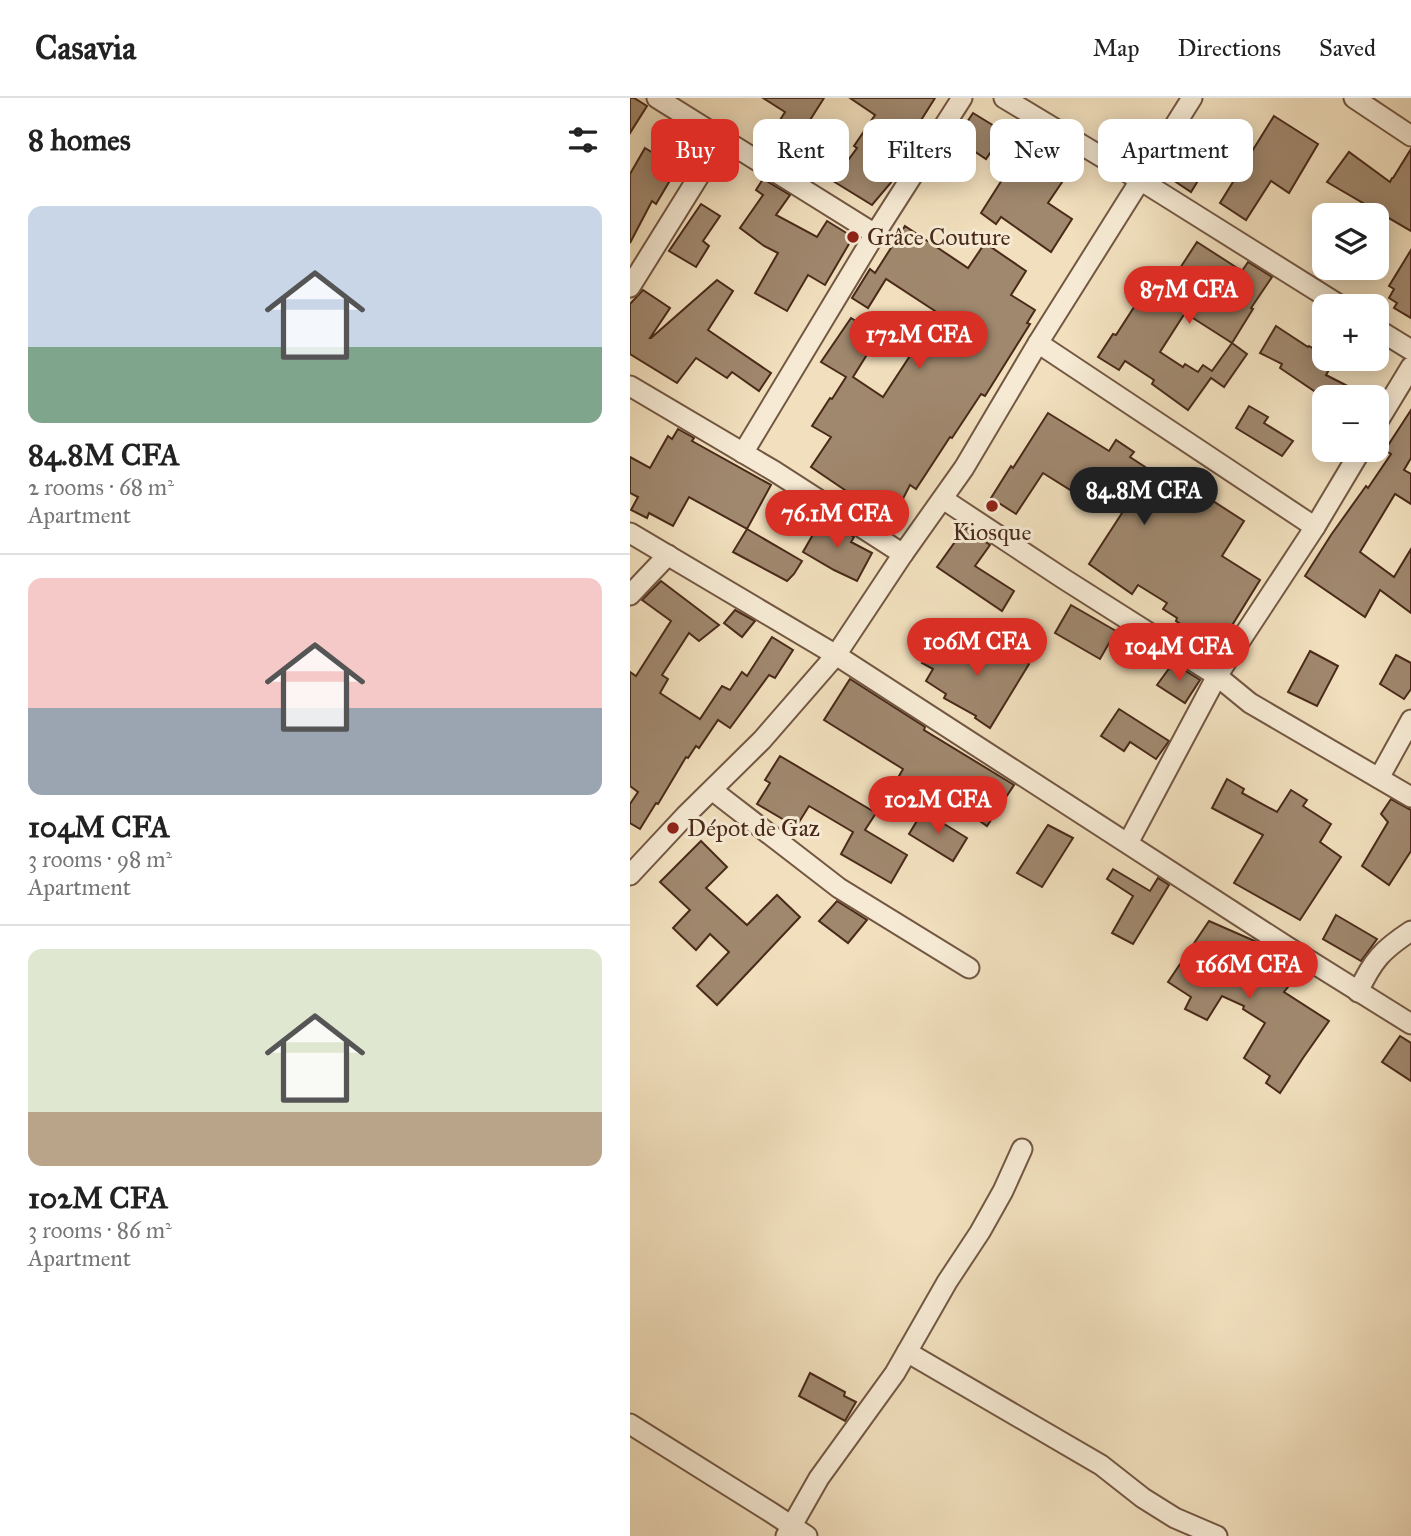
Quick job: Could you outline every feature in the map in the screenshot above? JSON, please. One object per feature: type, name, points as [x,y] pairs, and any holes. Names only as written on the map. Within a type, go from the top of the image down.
[{"type":"street","points":[[657,98],[690,119]]},
{"type":"street","points":[[743,453],[875,234],[962,98]]},
{"type":"street","points":[[1004,98],[1098,155]]},
{"type":"street","points":[[1179,119],[1192,98]]},
{"type":"street","points":[[1354,98],[1411,136]]},
{"type":"street","points":[[739,150],[875,234]]},
{"type":"street","points":[[630,287],[695,182]]},
{"type":"street","points":[[630,875],[762,740],[836,655],[964,468],[1139,182]]},
{"type":"street","points":[[1143,182],[1322,294]]},
{"type":"street","points":[[1389,336],[1411,350]]},
{"type":"street","points":[[1038,344],[1315,527]]},
{"type":"street","points":[[1389,403],[1411,367]]},
{"type":"street","points":[[630,386],[774,471],[903,554]]},
{"type":"street","points":[[1128,843],[1217,676],[1315,527],[1354,462]]},
{"type":"street","points":[[943,499],[1217,676],[1250,703],[1411,797]]},
{"type":"street","points":[[630,533],[836,655],[1411,1024]]},
{"type":"street","points":[[630,595],[668,555]]},
{"type":"street","points":[[1379,778],[1411,720]]},
{"type":"street","points":[[712,790],[839,888],[969,968]]},
{"type":"street","points":[[1358,992],[1369,968],[1382,953],[1411,931]]},
{"type":"street","points":[[630,1424],[772,1513],[795,1533],[819,1478],[895,1373],[947,1282],[980,1232],[1022,1149]]},
{"type":"street","points":[[907,1352],[1101,1465],[1143,1498],[1175,1518],[1209,1534]]},
{"type":"building","points":[[630,98],[647,106],[630,133]]},
{"type":"building","points":[[763,98],[824,98],[811,119],[781,119],[785,112]]},
{"type":"building","points":[[850,98],[935,98],[922,119],[872,119],[875,115]]},
{"type":"building","points":[[973,113],[990,123],[990,153],[986,159],[976,152],[976,119],[969,119]]},
{"type":"building","points":[[1274,116],[1318,144],[1289,193],[1271,181],[1246,220],[1220,203],[1233,182],[1253,182],[1253,150]]},
{"type":"building","points":[[863,133],[863,182],[891,182],[872,205],[835,182],[849,182],[849,159],[857,148],[854,146]]},
{"type":"building","points":[[645,148],[651,152],[651,182],[669,182],[656,204],[652,201],[630,243],[630,174]]},
{"type":"building","points":[[1411,149],[1411,231],[1389,218],[1389,203],[1363,203],[1327,182],[1349,152],[1390,182]]},
{"type":"building","points":[[761,182],[768,182],[790,195],[776,215],[817,237],[827,221],[853,237],[825,285],[808,275],[787,311],[755,293],[778,253],[740,228],[763,195],[756,190]]},
{"type":"building","points":[[1001,182],[1062,182],[1048,203],[1072,219],[1051,252],[1001,217],[996,224],[981,213]]},
{"type":"building","points":[[1176,182],[1197,182],[1191,192]]},
{"type":"building","points":[[701,204],[720,216],[703,241],[709,246],[696,267],[669,251]]},
{"type":"building","points":[[905,226],[968,268],[985,243],[1026,271],[1011,295],[1035,310],[1027,323],[1030,324],[985,396],[981,394],[916,489],[910,485],[889,526],[853,507],[858,499],[811,467],[831,437],[812,426],[846,377],[821,362],[851,318],[872,331],[866,340],[873,345],[853,377],[883,397],[938,313],[886,279],[868,308],[852,298],[870,269],[875,273]]},
{"type":"building","points":[[1197,242],[1242,271],[1248,262],[1272,277],[1232,343],[1247,354],[1224,387],[1211,378],[1188,410],[1152,384],[1154,380],[1125,361],[1119,370],[1098,357],[1113,334],[1116,335],[1156,273],[1171,282]],"holes":[[[1185,313],[1232,343],[1212,371],[1203,365],[1198,372],[1185,364],[1183,367],[1160,352]]]},
{"type":"building","points":[[1411,250],[1411,318],[1394,308],[1397,303],[1389,298],[1394,289],[1389,286]]},
{"type":"building","points":[[717,280],[733,291],[708,330],[771,373],[759,391],[732,372],[727,378],[696,358],[677,383],[630,354],[630,304],[643,290],[670,308],[651,338]]},
{"type":"building","points":[[1276,326],[1312,348],[1312,371],[1328,371],[1326,375],[1346,385],[1312,385],[1312,390],[1280,368],[1282,364],[1260,353]]},
{"type":"building","points":[[1249,406],[1268,417],[1264,423],[1293,441],[1282,456],[1236,428]]},
{"type":"building","points":[[1411,410],[1411,458],[1404,470],[1411,474],[1411,504],[1395,494],[1360,552],[1394,577],[1411,549],[1411,613],[1380,590],[1365,617],[1305,576],[1366,486],[1368,488],[1386,462],[1389,462],[1389,444]]},
{"type":"building","points":[[1048,413],[1109,451],[1116,440],[1134,452],[1130,457],[1156,474],[1158,471],[1180,485],[1182,481],[1244,521],[1222,556],[1260,580],[1218,648],[1176,621],[1177,618],[1163,609],[1167,603],[1138,585],[1132,594],[1089,564],[1122,513],[1077,483],[1072,491],[1043,473],[1016,514],[991,498]]},
{"type":"building","points":[[678,429],[694,438],[692,441],[771,485],[747,529],[689,497],[673,526],[649,513],[647,518],[631,510],[638,497],[630,493],[630,457],[650,468],[668,436],[672,439]]},
{"type":"building","points":[[823,517],[854,537],[851,542],[872,553],[857,581],[803,552]]},
{"type":"building","points":[[965,528],[990,545],[975,566],[1014,591],[1002,611],[937,567]]},
{"type":"building","points":[[747,529],[802,561],[787,581],[733,552]]},
{"type":"building","points":[[661,581],[719,625],[699,641],[689,633],[662,675],[668,679],[660,693],[700,719],[722,686],[730,690],[742,672],[747,676],[772,637],[793,650],[775,678],[769,675],[730,728],[718,720],[699,748],[696,746],[688,758],[686,757],[640,829],[630,823],[630,804],[638,792],[630,786],[630,672],[636,676],[671,621],[642,600]]},
{"type":"building","points":[[1071,605],[1116,631],[1100,659],[1055,633]]},
{"type":"building","points":[[735,610],[755,621],[742,637],[724,623]]},
{"type":"building","points":[[986,633],[1005,645],[1003,648],[1029,664],[990,728],[975,718],[976,716],[944,698],[946,694],[926,681],[933,669],[922,663],[930,651],[937,656],[943,645],[968,661]]},
{"type":"building","points":[[1310,651],[1338,666],[1317,706],[1288,692]]},
{"type":"building","points":[[1396,655],[1411,663],[1411,689],[1404,699],[1380,684]]},
{"type":"building","points":[[1173,663],[1200,680],[1185,703],[1157,685]]},
{"type":"building","points":[[850,679],[925,727],[924,730],[1014,785],[987,826],[971,815],[976,808],[946,788],[932,814],[891,790],[903,769],[824,720]]},
{"type":"building","points":[[1119,709],[1169,741],[1156,759],[1130,742],[1124,751],[1101,736]]},
{"type":"building","points":[[780,756],[876,813],[865,830],[907,855],[891,883],[841,854],[853,832],[809,806],[796,827],[757,804],[770,783],[765,780]]},
{"type":"building","points":[[1227,779],[1244,789],[1242,793],[1277,812],[1291,790],[1307,800],[1303,806],[1331,824],[1320,842],[1341,857],[1300,920],[1234,883],[1263,835],[1212,808]]},
{"type":"building","points":[[1391,799],[1411,810],[1411,851],[1389,885],[1362,866],[1388,822],[1381,814]]},
{"type":"building","points":[[923,811],[967,838],[953,861],[909,834]]},
{"type":"building","points":[[1048,825],[1073,838],[1042,887],[1017,873]]},
{"type":"building","points":[[701,841],[727,867],[706,888],[747,925],[777,895],[800,917],[717,1005],[697,986],[729,952],[710,934],[696,950],[673,928],[690,910],[660,882]]},
{"type":"building","points":[[1113,869],[1150,891],[1158,878],[1169,885],[1133,944],[1112,933],[1133,896],[1107,879]]},
{"type":"building","points":[[837,901],[867,920],[848,943],[819,921]]},
{"type":"building","points":[[1336,915],[1377,939],[1361,961],[1323,939]]},
{"type":"building","points":[[1209,921],[1257,942],[1245,965],[1272,983],[1280,974],[1292,982],[1284,992],[1329,1021],[1280,1093],[1266,1083],[1270,1076],[1244,1058],[1265,1023],[1243,1009],[1244,1006],[1222,996],[1207,1020],[1185,1009],[1191,997],[1168,982]]},
{"type":"building","points":[[1400,1036],[1411,1043],[1411,1081],[1382,1062]]},
{"type":"building","points":[[810,1373],[845,1392],[844,1396],[856,1402],[845,1421],[799,1396]]},
{"type":"place","name":"Grâce Couture","points":[[853,237]]},
{"type":"place","name":"Kiosque","points":[[992,506]]},
{"type":"place","name":"Dépot de Gaz","points":[[673,828]]}]
